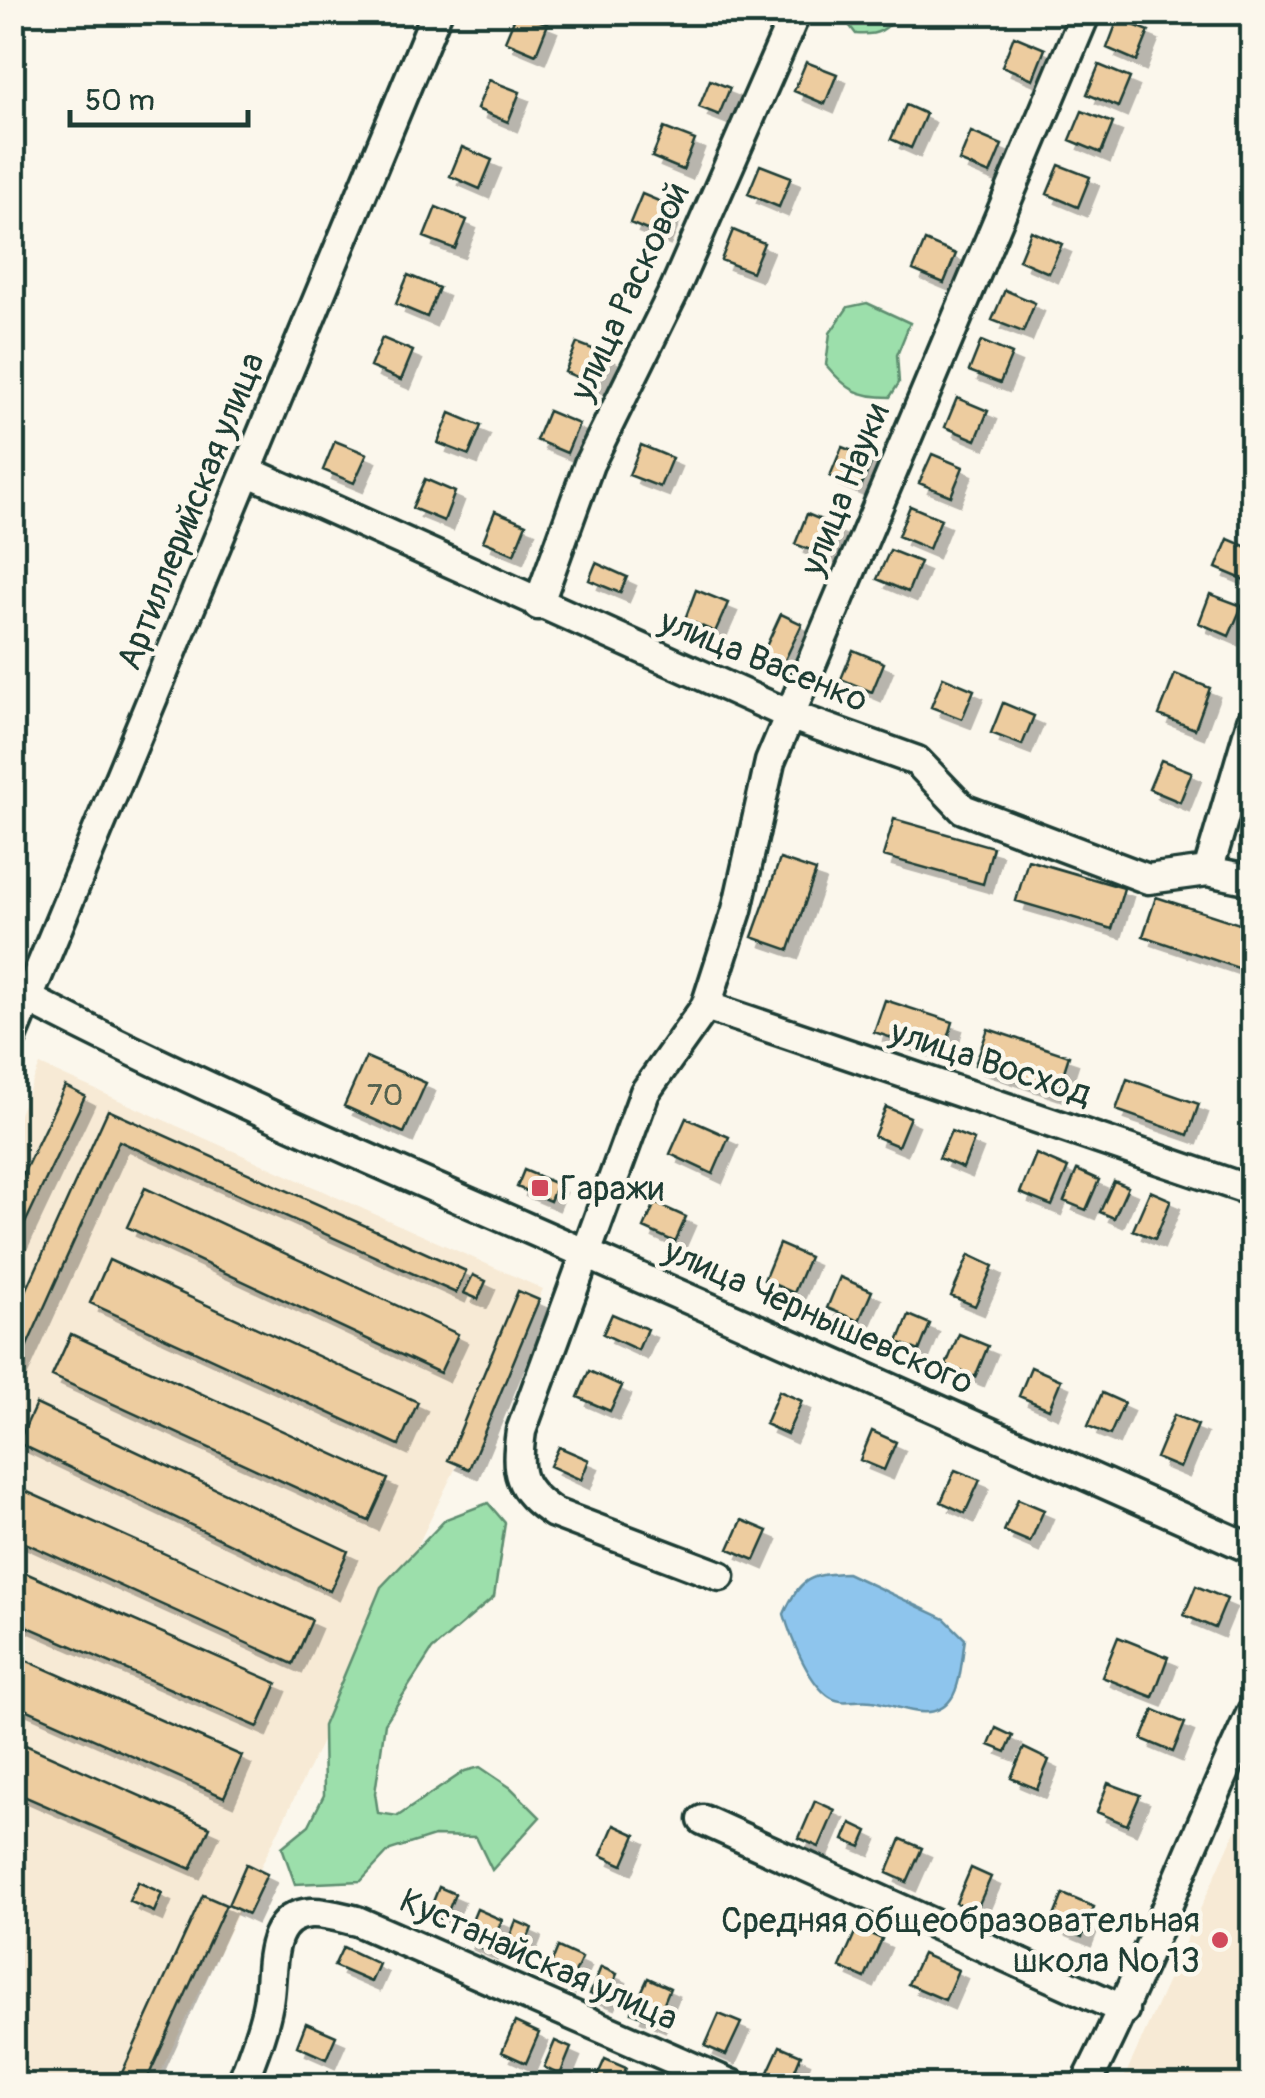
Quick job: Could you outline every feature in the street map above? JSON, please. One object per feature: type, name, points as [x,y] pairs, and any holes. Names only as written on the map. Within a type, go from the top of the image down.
[{"type":"street","name":"Артиллерийская улица","points":[[12,1037],[436,12]]},
{"type":"street","name":"улица Расковой","points":[[538,605],[589,464],[674,291],[796,12]]},
{"type":"street","name":"улица Науки","points":[[720,1576],[554,1513],[532,1498],[519,1476],[520,1431],[644,1092],[706,1006],[737,910],[770,762],[1086,12]]},
{"type":"street","name":"улица Васенко","points":[[247,472],[792,716],[918,761],[963,809],[1148,879],[1208,870],[1252,880]]},
{"type":"street","points":[[1208,870],[1252,721]]},
{"type":"street","name":"улица Чернышевского","points":[[29,999],[262,1113],[1252,1549]]},
{"type":"street","name":"улица Восход","points":[[706,1006],[1252,1191]]},
{"type":"street","points":[[1085,2086],[1124,2010],[1252,1712]]},
{"type":"street","points":[[704,1820],[1124,2010]]},
{"type":"street","name":"Кустанайская улица","points":[[241,2086],[268,2002],[272,1949],[290,1920],[309,1912],[357,1921],[734,2086]]},
{"type":"shaded area","points":[[40,1065],[543,1289],[154,2085],[13,2086],[12,1130]]},
{"type":"shaded area","name":"Средняя общеобразовательная школа № 13","points":[[1252,1794],[1252,2085],[1121,2085]]},
{"type":"green space","points":[[840,12],[899,13],[881,31],[856,34]]},
{"type":"green space","points":[[867,303],[910,323],[897,355],[899,383],[890,397],[869,396],[854,390],[826,365],[830,333],[848,307]]},
{"type":"green space","points":[[488,1503],[505,1523],[494,1597],[432,1650],[385,1723],[375,1793],[378,1813],[398,1816],[465,1771],[480,1767],[511,1788],[540,1817],[492,1870],[476,1837],[434,1836],[390,1850],[361,1881],[295,1884],[282,1847],[309,1825],[324,1795],[323,1726],[381,1587],[446,1519]]},
{"type":"water","points":[[847,1573],[945,1619],[965,1639],[957,1686],[943,1707],[924,1712],[872,1701],[838,1701],[813,1679],[784,1614],[795,1593],[808,1580]]},
{"type":"building","points":[[517,12],[548,24],[536,54],[505,41]]},
{"type":"building","points":[[1118,19],[1149,31],[1137,61],[1107,48]]},
{"type":"building","points":[[1014,36],[1045,49],[1033,79],[1002,66]]},
{"type":"building","points":[[806,62],[837,74],[825,104],[794,91]]},
{"type":"building","points":[[1099,65],[1130,78],[1118,107],[1087,94]]},
{"type":"building","points":[[489,80],[520,92],[508,122],[477,109]]},
{"type":"building","points":[[710,80],[730,88],[719,115],[699,107]]},
{"type":"building","points":[[906,105],[926,114],[911,148],[891,139]]},
{"type":"building","points":[[1082,111],[1113,123],[1101,153],[1070,140]]},
{"type":"building","points":[[664,128],[695,140],[683,170],[652,157]]},
{"type":"building","points":[[971,132],[1002,145],[990,174],[959,161]]},
{"type":"building","points":[[462,147],[492,160],[480,189],[450,176]]},
{"type":"building","points":[[760,165],[791,177],[779,207],[748,194]]},
{"type":"building","points":[[1059,165],[1090,177],[1078,207],[1047,194]]},
{"type":"building","points":[[642,194],[673,207],[661,236],[630,223]]},
{"type":"building","points":[[436,207],[467,220],[455,249],[424,237]]},
{"type":"building","points":[[733,230],[764,243],[752,272],[721,260]]},
{"type":"building","points":[[1031,231],[1062,244],[1049,273],[1019,260]]},
{"type":"building","points":[[925,241],[956,254],[944,283],[913,270]]},
{"type":"building","points":[[408,275],[439,288],[427,317],[396,304]]},
{"type":"building","points":[[1005,290],[1035,303],[1023,332],[992,320]]},
{"type":"building","points":[[382,338],[413,351],[401,380],[370,367]]},
{"type":"building","points":[[981,341],[1012,354],[1000,383],[969,371]]},
{"type":"building","points":[[577,343],[608,355],[596,385],[565,372]]},
{"type":"building","points":[[957,398],[988,411],[976,440],[945,427]]},
{"type":"building","points":[[548,411],[579,424],[567,453],[536,440]]},
{"type":"building","points":[[450,413],[481,426],[469,455],[438,443]]},
{"type":"building","points":[[335,441],[367,454],[354,483],[323,470]]},
{"type":"building","points":[[641,445],[672,458],[660,487],[629,475]]},
{"type":"building","points":[[842,447],[873,459],[860,489],[830,476]]},
{"type":"building","points":[[932,454],[963,467],[951,496],[919,483]]},
{"type":"building","points":[[425,479],[455,492],[444,521],[412,508]]},
{"type":"building","points":[[910,506],[941,519],[929,549],[898,536]]},
{"type":"building","points":[[495,511],[526,524],[514,554],[483,541]]},
{"type":"building","points":[[807,514],[838,527],[826,556],[795,544]]},
{"type":"building","points":[[1228,539],[1252,549],[1247,581],[1216,568]]},
{"type":"building","points":[[890,550],[920,562],[908,592],[877,579]]},
{"type":"building","points":[[596,563],[627,577],[620,593],[589,580]]},
{"type":"building","points":[[696,590],[728,603],[715,632],[685,619]]},
{"type":"building","points":[[1210,594],[1242,606],[1229,636],[1199,623]]},
{"type":"building","points":[[781,614],[802,624],[784,662],[763,653]]},
{"type":"building","points":[[853,650],[884,663],[872,692],[841,679]]},
{"type":"building","points":[[1175,674],[1210,688],[1195,729],[1159,715]]},
{"type":"building","points":[[943,677],[974,690],[962,719],[931,707]]},
{"type":"building","points":[[1003,703],[1034,716],[1022,745],[991,733]]},
{"type":"building","points":[[1161,760],[1192,772],[1180,802],[1149,789]]},
{"type":"building","points":[[894,819],[993,847],[983,884],[883,856]]},
{"type":"building","points":[[780,859],[816,871],[789,950],[752,937]]},
{"type":"building","points":[[1028,860],[1124,888],[1112,929],[1016,901]]},
{"type":"building","points":[[1156,897],[1252,928],[1241,969],[1143,936]]},
{"type":"building","points":[[885,1000],[953,1022],[943,1055],[874,1032]]},
{"type":"building","points":[[988,1029],[1069,1056],[1057,1093],[975,1065]]},
{"type":"building","points":[[366,1057],[426,1083],[404,1133],[344,1106]]},
{"type":"building","points":[[1127,1079],[1199,1104],[1188,1135],[1116,1110]]},
{"type":"building","points":[[65,1086],[85,1096],[12,1251],[12,1197]]},
{"type":"building","points":[[886,1107],[910,1117],[898,1146],[874,1136]]},
{"type":"building","points":[[108,1110],[466,1271],[456,1293],[119,1141],[12,1379],[12,1322]]},
{"type":"building","points":[[686,1118],[729,1137],[713,1174],[670,1154]]},
{"type":"building","points":[[951,1131],[974,1140],[963,1168],[939,1158]]},
{"type":"building","points":[[1036,1154],[1068,1168],[1052,1206],[1020,1193]]},
{"type":"building","points":[[524,1170],[557,1184],[550,1201],[517,1187]]},
{"type":"building","points":[[1077,1170],[1099,1180],[1086,1210],[1064,1201]]},
{"type":"building","points":[[1114,1181],[1128,1187],[1114,1218],[1100,1212]]},
{"type":"building","points":[[145,1188],[458,1334],[440,1373],[127,1227]]},
{"type":"building","points":[[1150,1191],[1171,1200],[1155,1239],[1133,1230]]},
{"type":"building","points":[[655,1203],[686,1217],[675,1242],[644,1228]]},
{"type":"building","points":[[779,1244],[809,1257],[794,1293],[764,1280]]},
{"type":"building","points":[[969,1255],[993,1266],[975,1306],[951,1296]]},
{"type":"building","points":[[109,1260],[418,1402],[399,1445],[90,1303]]},
{"type":"building","points":[[473,1275],[486,1281],[478,1299],[464,1293]]},
{"type":"building","points":[[840,1277],[872,1291],[859,1321],[827,1308]]},
{"type":"building","points":[[518,1291],[539,1300],[469,1469],[448,1460]]},
{"type":"building","points":[[612,1314],[647,1329],[638,1350],[603,1334]]},
{"type":"building","points":[[909,1315],[930,1324],[919,1351],[898,1342]]},
{"type":"building","points":[[71,1334],[388,1479],[369,1521],[52,1376]]},
{"type":"building","points":[[959,1334],[988,1346],[975,1377],[946,1365]]},
{"type":"building","points":[[1031,1367],[1061,1380],[1049,1409],[1019,1396]]},
{"type":"building","points":[[589,1371],[622,1386],[610,1411],[578,1397]]},
{"type":"building","points":[[779,1391],[802,1401],[787,1434],[765,1424]]},
{"type":"building","points":[[1102,1393],[1124,1403],[1110,1435],[1088,1426]]},
{"type":"building","points":[[36,1404],[348,1551],[330,1591],[18,1443]]},
{"type":"building","points":[[1174,1415],[1198,1425],[1180,1468],[1156,1458]]},
{"type":"building","points":[[872,1431],[896,1442],[884,1470],[860,1460]]},
{"type":"building","points":[[559,1447],[589,1460],[581,1480],[550,1466]]},
{"type":"building","points":[[955,1470],[980,1480],[965,1513],[941,1502]]},
{"type":"building","points":[[12,1485],[312,1620],[293,1664],[12,1537]]},
{"type":"building","points":[[1018,1499],[1044,1510],[1030,1542],[1004,1531]]},
{"type":"building","points":[[742,1520],[768,1531],[755,1560],[729,1549]]},
{"type":"building","points":[[12,1567],[277,1683],[258,1727],[12,1620]]},
{"type":"building","points":[[1196,1586],[1227,1599],[1215,1628],[1184,1615]]},
{"type":"building","points":[[1118,1637],[1168,1657],[1153,1697],[1102,1677]]},
{"type":"building","points":[[12,1654],[242,1756],[224,1797],[12,1703]]},
{"type":"building","points":[[1154,1710],[1185,1723],[1173,1752],[1142,1739]]},
{"type":"building","points":[[996,1728],[1013,1736],[1006,1752],[989,1745]]},
{"type":"building","points":[[12,1739],[210,1827],[191,1869],[12,1791]]},
{"type":"building","points":[[1024,1748],[1049,1760],[1037,1789],[1011,1778]]},
{"type":"building","points":[[1108,1783],[1140,1795],[1127,1825],[1097,1812]]},
{"type":"building","points":[[815,1801],[835,1810],[819,1847],[799,1838]]},
{"type":"building","points":[[851,1823],[868,1831],[861,1847],[844,1840]]},
{"type":"building","points":[[614,1825],[636,1835],[623,1865],[601,1855]]},
{"type":"building","points":[[901,1839],[922,1848],[907,1882],[887,1873]]},
{"type":"building","points":[[246,1864],[267,1874],[248,1914],[228,1905]]},
{"type":"building","points":[[971,1868],[991,1877],[976,1911],[956,1903]]},
{"type":"building","points":[[138,1882],[162,1893],[154,1912],[129,1901]]},
{"type":"building","points":[[439,1887],[455,1894],[444,1921],[428,1914]]},
{"type":"building","points":[[1063,1894],[1094,1907],[1082,1937],[1051,1924]]},
{"type":"building","points":[[203,1895],[226,1905],[144,2086],[116,2086]]},
{"type":"building","points":[[477,1909],[502,1920],[488,1951],[464,1940]]},
{"type":"building","points":[[516,1921],[532,1928],[521,1955],[505,1948]]},
{"type":"building","points":[[857,1928],[882,1939],[865,1978],[840,1967]]},
{"type":"building","points":[[343,1947],[379,1964],[371,1982],[334,1966]]},
{"type":"building","points":[[558,1947],[582,1958],[569,1986],[546,1976]]},
{"type":"building","points":[[922,1954],[958,1970],[945,2000],[908,1984]]},
{"type":"building","points":[[601,1967],[617,1974],[606,2000],[590,1994]]},
{"type":"building","points":[[648,1978],[670,1988],[656,2022],[632,2012]]},
{"type":"building","points":[[719,2014],[741,2023],[726,2055],[705,2046]]},
{"type":"building","points":[[515,2022],[539,2033],[526,2063],[502,2052]]},
{"type":"building","points":[[306,2023],[336,2036],[326,2059],[297,2046]]},
{"type":"building","points":[[555,2041],[571,2048],[560,2075],[544,2067]]},
{"type":"building","points":[[780,2046],[801,2055],[790,2082],[768,2072]]},
{"type":"building","points":[[605,2059],[626,2068],[619,2086],[593,2086]]},
{"type":"building","points":[[839,2070],[857,2078],[854,2086],[832,2086]]},
{"type":"place","name":"Гаражи","points":[[540,1188]]},
{"type":"place","name":"Средняя общеобразовательная школа № 13","points":[[1220,1940]]}]
